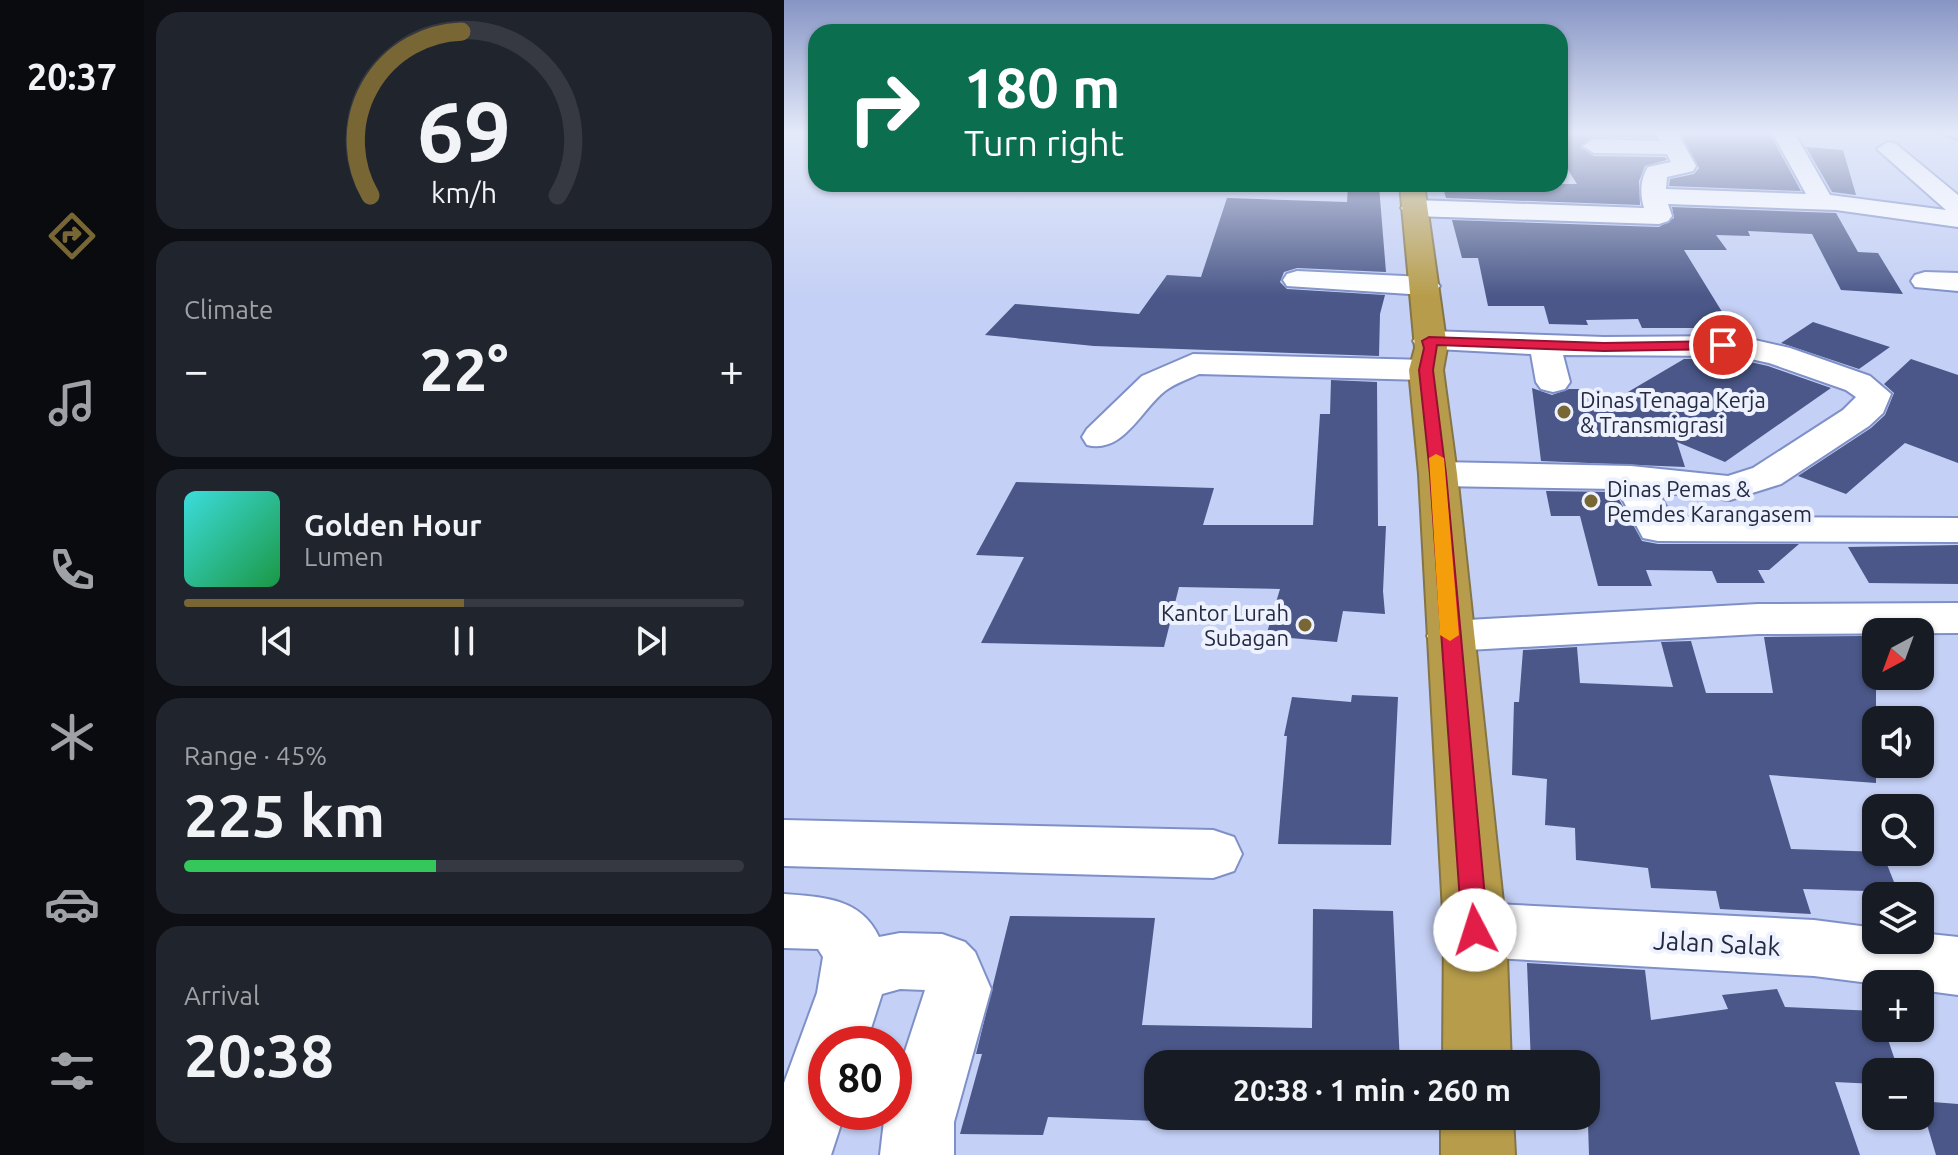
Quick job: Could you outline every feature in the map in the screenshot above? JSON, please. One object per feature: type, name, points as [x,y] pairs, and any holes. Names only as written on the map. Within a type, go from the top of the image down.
[{"type":"highway","points":[[1413,196],[1425,286],[1427,356],[1475,930],[1477,1050]]},
{"type":"highway","points":[[1477,1130],[1478,1155]]},
{"type":"street","points":[[1656,188],[1656,206]]},
{"type":"street","points":[[1814,188],[1822,202]]},
{"type":"street","points":[[1935,188],[1958,207]]},
{"type":"street","points":[[1413,196],[1656,206],[1822,202],[1958,219]]},
{"type":"street","points":[[1297,280],[1425,286]]},
{"type":"street","points":[[1925,281],[1958,282]]},
{"type":"street","points":[[1545,346],[1553,382]]},
{"type":"street","points":[[1100,437],[1154,383],[1193,364],[1427,356],[1545,346],[1745,347],[1858,383],[1874,394],[1871,406],[1856,418],[1767,476],[1730,488],[1631,478],[1438,474]]},
{"type":"street","points":[[1631,478],[1658,529],[1958,530]]},
{"type":"street","points":[[1450,636],[1758,619],[1958,618]]},
{"type":"street","points":[[784,843],[1213,854]]},
{"type":"street","points":[[784,921],[822,923],[846,934],[854,945],[857,971],[838,1026]]},
{"type":"street","name":"Jalan Salak","points":[[1475,930],[1814,948],[1958,966]]},
{"type":"street","points":[[857,971],[900,961],[942,962],[952,972],[958,989],[918,1122],[917,1155]]},
{"type":"street","points":[[794,1155],[808,1115]]},
{"type":"building","points":[[1568,188],[1639,188],[1640,205],[1446,198],[1444,192],[1568,192]]},
{"type":"building","points":[[1719,188],[1799,188],[1801,191]]},
{"type":"building","points":[[1830,188],[1854,188],[1856,195],[1832,192]]},
{"type":"building","points":[[1348,192],[1379,192],[1386,272],[1297,268],[1284,272],[1280,282],[1287,289],[1385,295],[1380,314],[1379,356],[1094,346],[985,335],[1015,304],[1139,314],[1167,275],[1201,277],[1227,198],[1347,202]]},
{"type":"building","points":[[1672,207],[1836,213],[1858,252],[1878,253],[1903,294],[1841,290],[1812,234],[1748,231],[1750,236],[1716,235],[1727,250],[1684,250],[1732,328],[1642,328],[1638,319],[1586,320],[1588,325],[1549,324],[1544,306],[1488,306],[1478,258],[1462,258],[1452,220],[1659,227],[1674,218]]},
{"type":"building","points":[[1813,322],[1890,347],[1859,369],[1781,343]]},
{"type":"building","points":[[1684,359],[1737,359],[1768,366],[1831,388],[1725,462],[1677,442],[1685,467],[1541,461],[1532,388],[1552,395],[1569,389],[1589,389],[1594,412]]},
{"type":"building","points":[[1911,359],[1958,375],[1958,463],[1905,443],[1846,494],[1798,476],[1871,428],[1885,415],[1894,393],[1884,384]]},
{"type":"building","points":[[1331,380],[1377,382],[1378,526],[1386,526],[1385,614],[1343,611],[1337,642],[1266,636],[1280,589],[1179,587],[1164,647],[981,643],[1024,557],[976,555],[1016,482],[1214,488],[1203,525],[1313,525],[1320,414],[1330,414]]},
{"type":"building","points":[[1546,491],[1615,492],[1642,541],[1658,544],[1799,544],[1769,570],[1758,570],[1765,583],[1717,583],[1712,571],[1646,570],[1652,586],[1598,586],[1580,516],[1551,516]]},
{"type":"building","points":[[1958,545],[1958,584],[1869,583],[1848,547]]},
{"type":"building","points":[[1862,636],[1862,690],[1876,690],[1876,706],[1862,706],[1862,778],[1876,778],[1876,783],[1769,775],[1791,849],[1862,851],[1862,866],[1888,866],[1894,882],[1862,882],[1862,891],[1803,889],[1811,914],[1720,909],[1716,891],[1651,888],[1648,868],[1576,860],[1575,828],[1545,825],[1547,779],[1512,775],[1514,702],[1519,702],[1523,650],[1577,647],[1580,683],[1673,687],[1661,642],[1691,641],[1706,693],[1773,693],[1764,637]]},
{"type":"building","points":[[1352,695],[1398,697],[1391,845],[1278,844],[1287,736],[1284,736],[1292,697],[1351,702]]},
{"type":"building","points":[[1313,909],[1393,911],[1399,1050],[1144,1050],[1144,1120],[1048,1117],[1043,1135],[960,1134],[982,1054],[976,1054],[1010,916],[1155,918],[1142,1025],[1312,1028]]},
{"type":"building","points":[[1527,963],[1645,970],[1651,1020],[1728,1009],[1722,995],[1777,989],[1785,1007],[1862,1010],[1862,1042],[1889,1042],[1894,1058],[1862,1058],[1862,1083],[1835,1082],[1860,1155],[1589,1155],[1588,1130],[1600,1130],[1600,1050],[1530,1050]]},
{"type":"building","points":[[1934,1102],[1958,1104],[1958,1155],[1936,1155],[1929,1130],[1934,1130]]},
{"type":"slow traffic","points":[[1436,458],[1450,635]]},
{"type":"place","name":"Dinas Tenaga Kerja & Transmigrasi","points":[[1564,412]]},
{"type":"place","name":"Dinas Pemas & Pemdes Karangasem","points":[[1591,501]]},
{"type":"place","name":"Kantor Lurah Subagan","points":[[1305,625]]},
{"type":"route","points":[[1475,930],[1438,474],[1426,370],[1431,348],[1429,341],[1604,347],[1723,345]]}]
